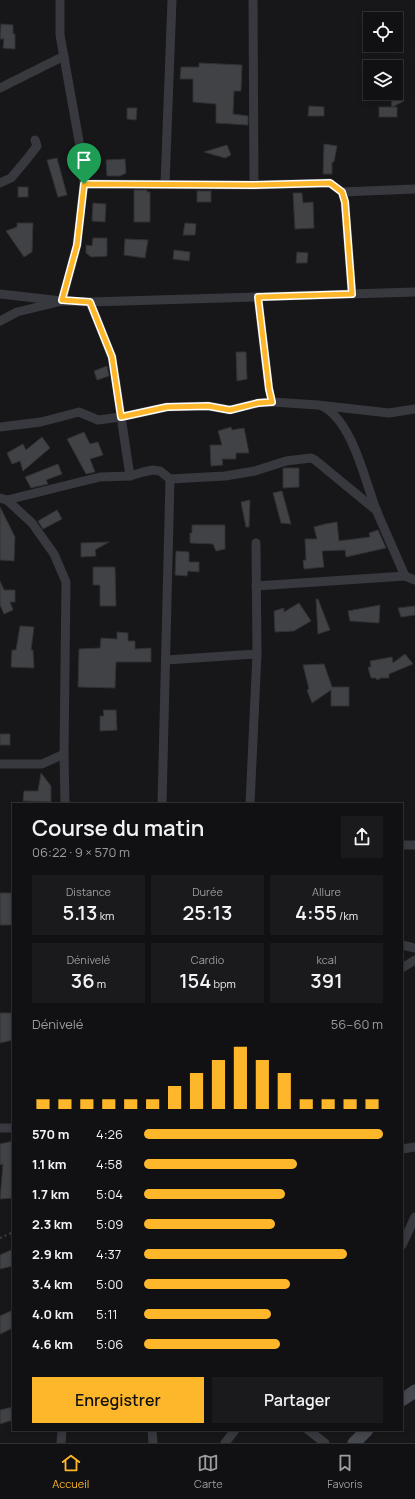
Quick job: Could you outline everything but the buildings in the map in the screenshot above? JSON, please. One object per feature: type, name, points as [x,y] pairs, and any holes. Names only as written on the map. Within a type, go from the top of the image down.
[{"type":"street","points":[[60,0],[60,34],[81,152],[84,184],[77,245],[62,300]]},
{"type":"street","points":[[164,184],[172,0]]},
{"type":"street","points":[[253,0],[254,185]]},
{"type":"street","points":[[0,88],[64,56]]},
{"type":"street","points":[[0,183],[11,178],[27,160],[36,146],[35,140]]},
{"type":"street","points":[[84,184],[254,185],[330,183],[342,192],[345,202],[352,294]]},
{"type":"street","points":[[342,192],[415,189]]},
{"type":"street","points":[[0,294],[90,302],[415,292]]},
{"type":"street","points":[[258,297],[269,389],[272,402]]},
{"type":"street","points":[[0,321],[17,312],[62,300]]},
{"type":"street","points":[[90,302],[112,357],[130,476]]},
{"type":"street","points":[[0,427],[41,422],[79,412],[98,420],[121,417],[167,407],[208,406],[230,410],[258,403],[272,402],[318,404],[389,412],[415,408]]},
{"type":"street","points":[[318,404],[328,409],[348,434],[377,511],[405,576]]},
{"type":"street","points":[[4,499],[100,477],[130,476],[153,470],[160,471],[170,479],[225,476],[255,471],[286,461],[312,458],[377,511]]},
{"type":"street","points":[[162,803],[170,479]]},
{"type":"street","points":[[4,499],[32,523],[54,554],[66,582],[64,754],[65,803]]},
{"type":"street","points":[[250,803],[257,654],[256,543]]},
{"type":"street","points":[[256,586],[405,576],[415,580]]},
{"type":"street","points":[[166,660],[257,654]]},
{"type":"street","points":[[0,764],[42,764],[64,754]]},
{"type":"street","points":[[403,845],[415,845]]},
{"type":"street","points":[[403,946],[415,948]]},
{"type":"street","points":[[403,967],[415,960]]},
{"type":"street","points":[[0,1128],[12,1128]]},
{"type":"street","points":[[403,1149],[415,1147]]},
{"type":"street","points":[[403,1244],[415,1217]]},
{"type":"street","points":[[403,1399],[415,1391]]},
{"type":"street","points":[[61,1443],[62,1431]]},
{"type":"street","points":[[152,1431],[153,1443]]},
{"type":"street","points":[[225,1443],[233,1431]]},
{"type":"street","points":[[309,1431],[325,1443]]},
{"type":"street","points":[[354,1443],[366,1431]]},
{"type":"path","points":[[0,1238],[12,1232]]},
{"type":"route","points":[[330,183],[342,192],[345,202],[352,294],[258,297],[269,389],[272,402],[258,403],[230,410],[208,406],[167,407],[121,417],[112,357],[90,302],[62,300],[77,245],[84,184],[254,185],[330,183]]}]
